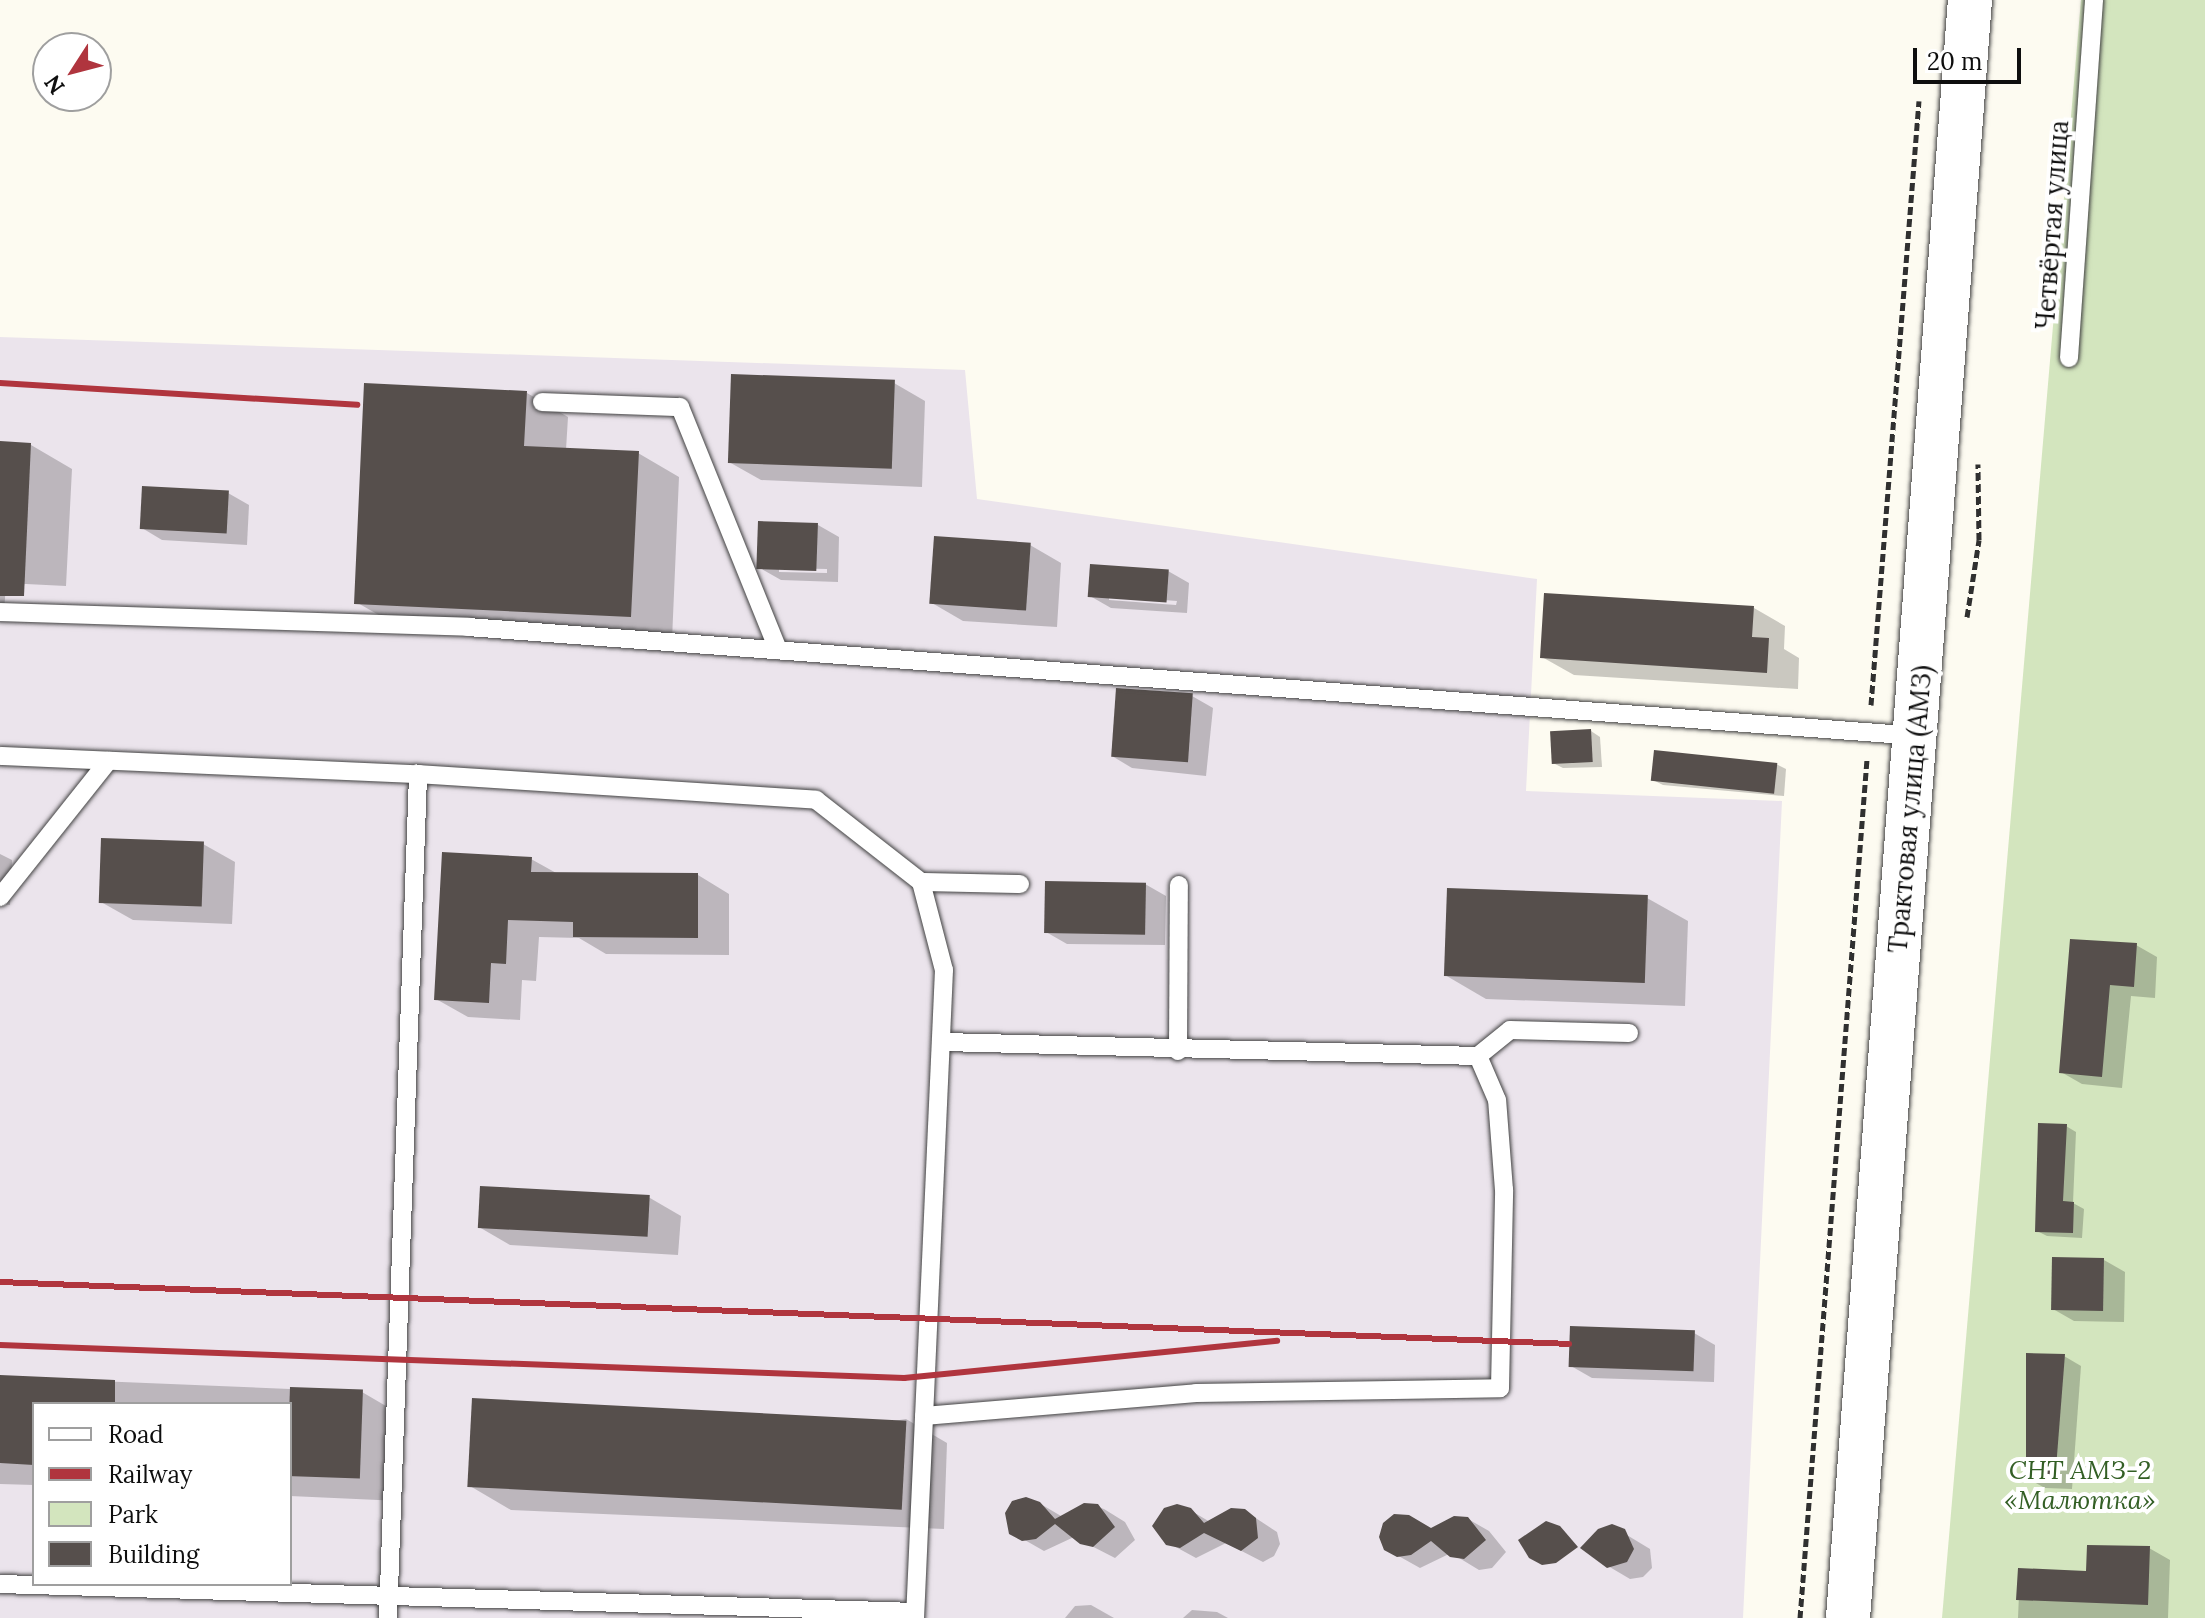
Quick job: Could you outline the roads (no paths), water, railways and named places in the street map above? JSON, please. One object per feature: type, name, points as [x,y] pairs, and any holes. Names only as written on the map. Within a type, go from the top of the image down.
[{"type":"street","name":"Трактовая улица (АМЗ)","points":[[1848,1618],[1970,0]]},
{"type":"lane","name":"Четвёртая улица","points":[[2069,358],[2094,0]]},
{"type":"lane","points":[[542,402],[680,407],[778,650]]},
{"type":"lane","points":[[0,612],[468,627],[1916,736]]},
{"type":"lane","points":[[0,756],[418,774],[816,800],[921,882],[1020,884]]},
{"type":"lane","points":[[0,897],[108,761]]},
{"type":"lane","points":[[388,1618],[418,774]]},
{"type":"lane","points":[[60,1586],[915,1615],[944,970],[921,882]]},
{"type":"lane","points":[[1178,1051],[1179,885]]},
{"type":"lane","points":[[943,1042],[1178,1051],[1478,1056],[1510,1030],[1629,1033]]},
{"type":"lane","points":[[924,1416],[1196,1393],[1500,1388],[1504,1190],[1497,1100],[1478,1056]]},
{"type":"lane","points":[[0,1584],[32,1585]]},
{"type":"railway","points":[[0,383],[357,405]]},
{"type":"railway","points":[[0,1282],[1569,1344]]},
{"type":"railway","points":[[0,1345],[904,1378],[1277,1341]]},
{"type":"park label","name":"СНТ АМЗ-2 «Малютка»","points":[[2080,1485]]}]
